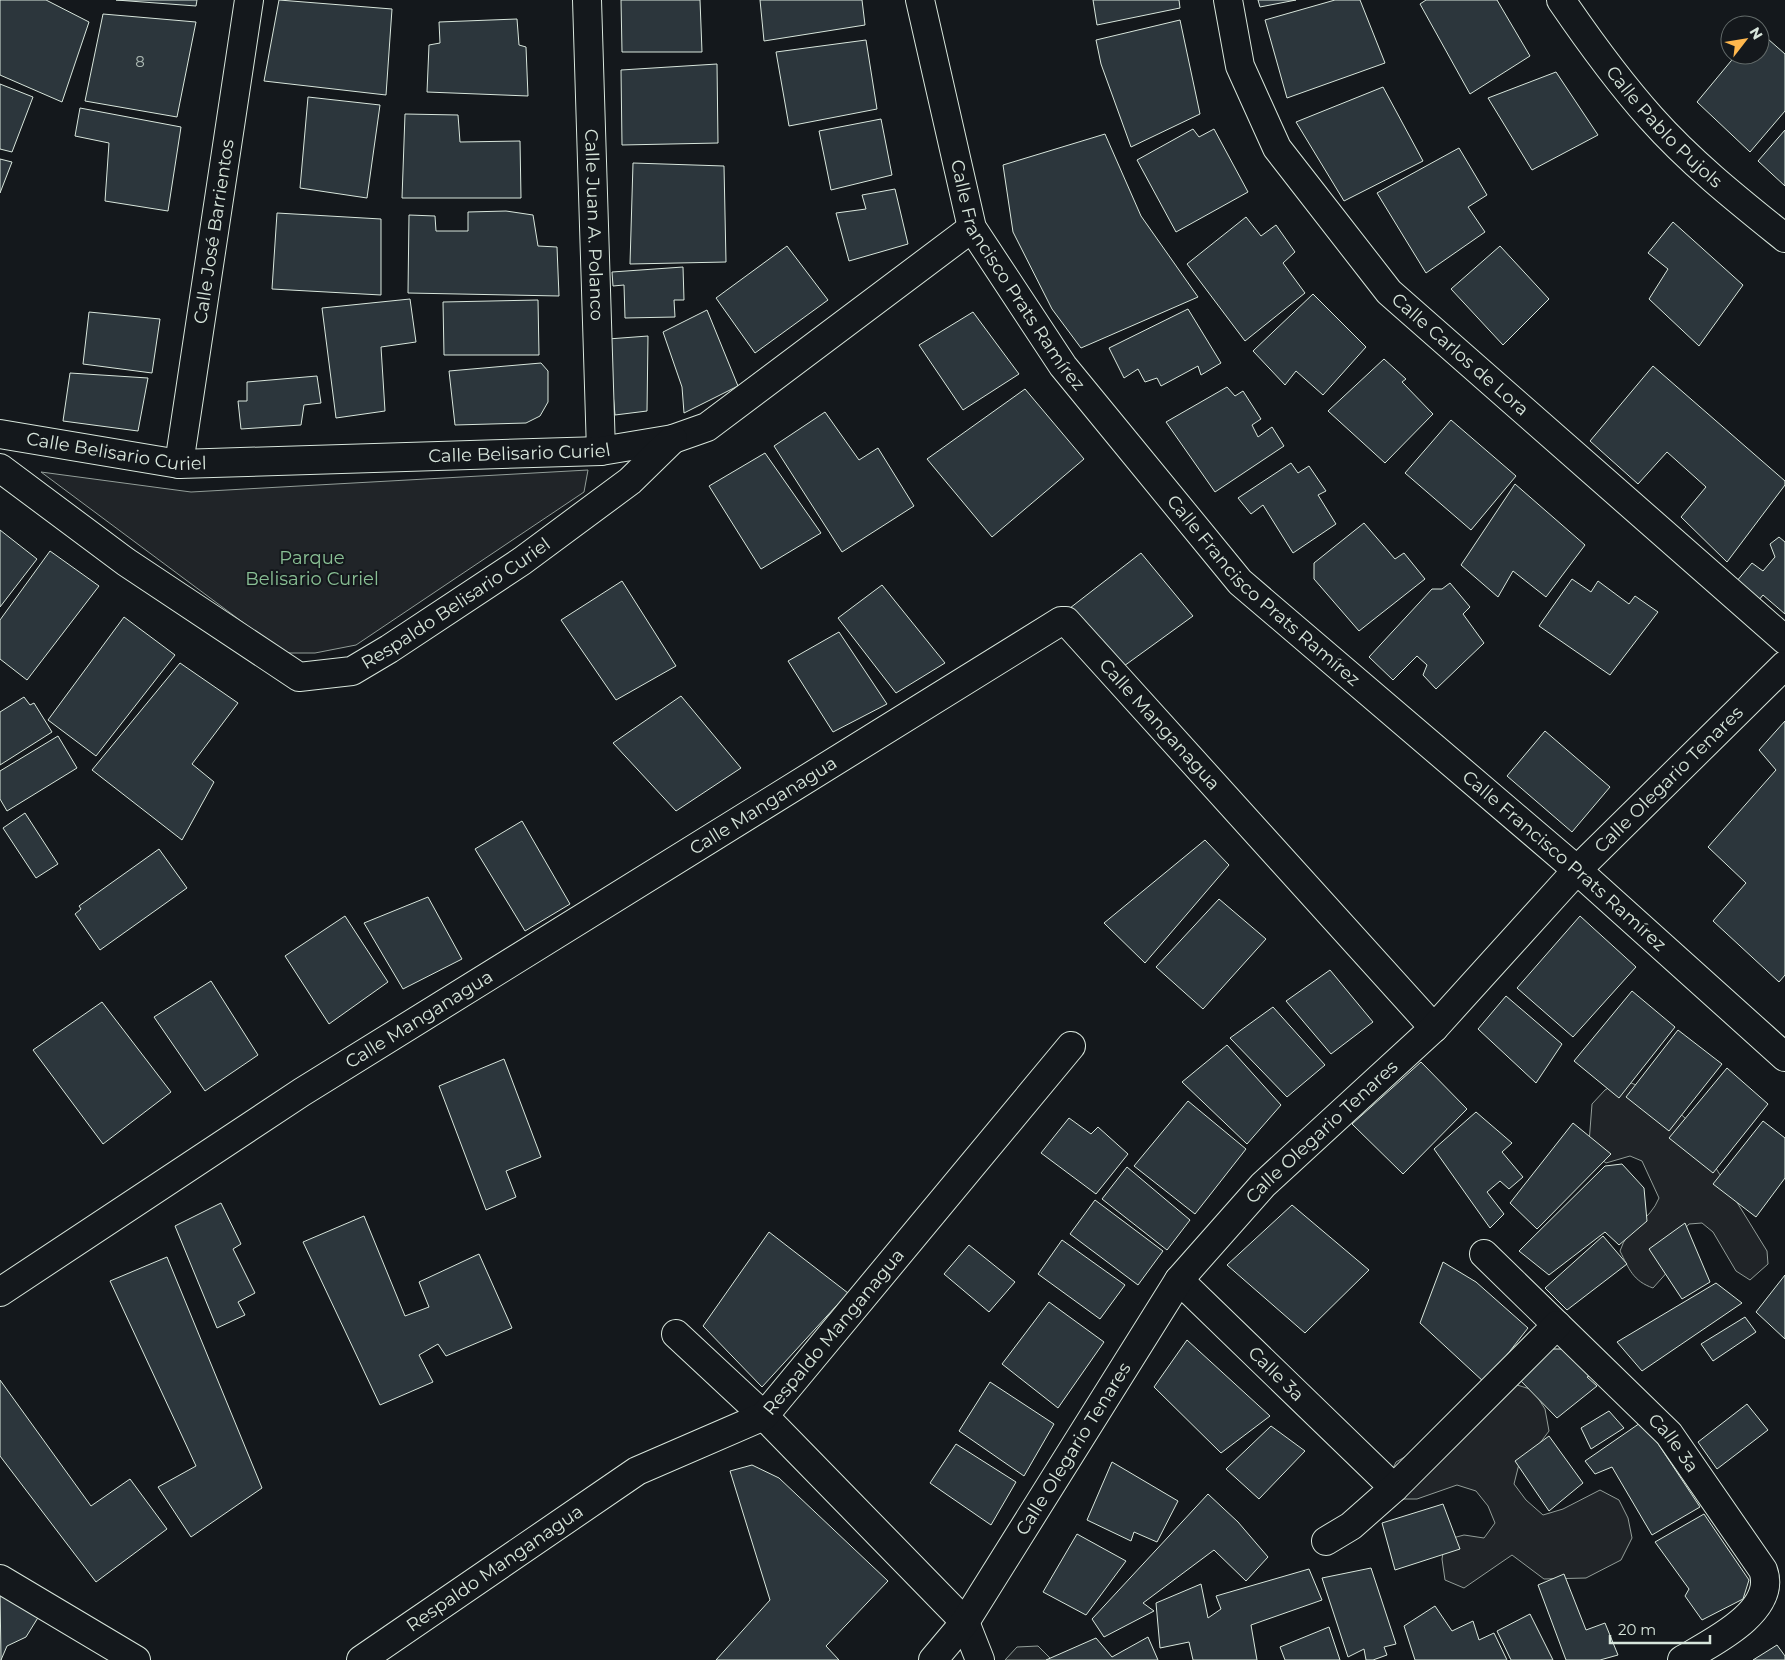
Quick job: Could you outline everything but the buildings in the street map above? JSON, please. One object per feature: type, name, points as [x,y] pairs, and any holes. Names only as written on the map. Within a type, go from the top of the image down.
[{"type":"street","name":"Calle José Barrientos","points":[[179,464],[249,0]]},
{"type":"street","name":"Calle Juan A. Polanco","points":[[587,0],[600,451]]},
{"type":"street","name":"Calle Francisco Prats Ramírez","points":[[920,0],[972,228],[1063,366],[1240,582],[1577,870],[1785,1057]]},
{"type":"street","name":"Calle Carlos de Lora","points":[[1228,0],[1240,66],[1277,148],[1389,292],[1785,640]]},
{"type":"street","name":"Calle Pablo Pujols","points":[[1561,0],[1598,54],[1652,119],[1729,192],[1785,238]]},
{"type":"street","name":"Calle Belisario Curiel","points":[[0,434],[179,464],[600,451],[673,438],[707,427],[972,228]]},
{"type":"street","name":"Respaldo Belisario Curiel","points":[[0,468],[126,562],[300,676],[352,671],[389,649],[522,561],[630,481],[673,438]]},
{"type":"street","name":"Calle Manganagua","points":[[0,1292],[302,1092],[1061,621],[1066,622],[1434,1028]]},
{"type":"street","name":"Calle Olegario Tenares","points":[[933,1660],[965,1622],[1179,1280],[1263,1185],[1434,1028],[1577,870],[1785,665]]},
{"type":"street","name":"Respaldo Manganagua","points":[[361,1660],[637,1471],[764,1416],[1071,1046]]},
{"type":"street","name":"Calle 3a","points":[[1484,1254],[1674,1439],[1759,1564],[1766,1580],[1762,1598],[1748,1617],[1682,1660]]},
{"type":"street","name":"Calle 3a","points":[[1179,1280],[1394,1488]]},
{"type":"street","points":[[1326,1541],[1358,1520],[1394,1488],[1557,1325]]},
{"type":"street","points":[[676,1334],[764,1416],[965,1622],[980,1660]]},
{"type":"street","points":[[0,1580],[136,1660]]},
{"type":"green space","name":"Parque Belisario Curiel","points":[[588,470],[584,492],[356,645],[315,653],[284,653],[41,472],[191,492]]},
{"type":"green space","points":[[1617,1083],[1631,1083],[1657,1093],[1685,1118],[1767,1251],[1768,1264],[1750,1280],[1736,1271],[1713,1232],[1702,1223],[1689,1224],[1681,1233],[1670,1269],[1653,1288],[1641,1282],[1632,1274],[1620,1251],[1628,1236],[1650,1213],[1659,1198],[1642,1161],[1630,1156],[1606,1163],[1595,1155],[1589,1143],[1592,1104],[1605,1090]]},
{"type":"green space","points":[[1514,1384],[1533,1390],[1545,1409],[1549,1431],[1537,1447],[1520,1460],[1514,1484],[1526,1500],[1543,1515],[1563,1509],[1600,1490],[1619,1500],[1628,1518],[1632,1538],[1621,1560],[1586,1578],[1544,1579],[1512,1555],[1464,1588],[1445,1580],[1442,1559],[1445,1540],[1464,1535],[1484,1538],[1495,1523],[1488,1506],[1476,1491],[1457,1485],[1417,1499],[1397,1499],[1386,1483],[1396,1462],[1450,1431]]},
{"type":"green space","points":[[1038,1646],[1052,1660],[1005,1660],[1017,1647]]}]
